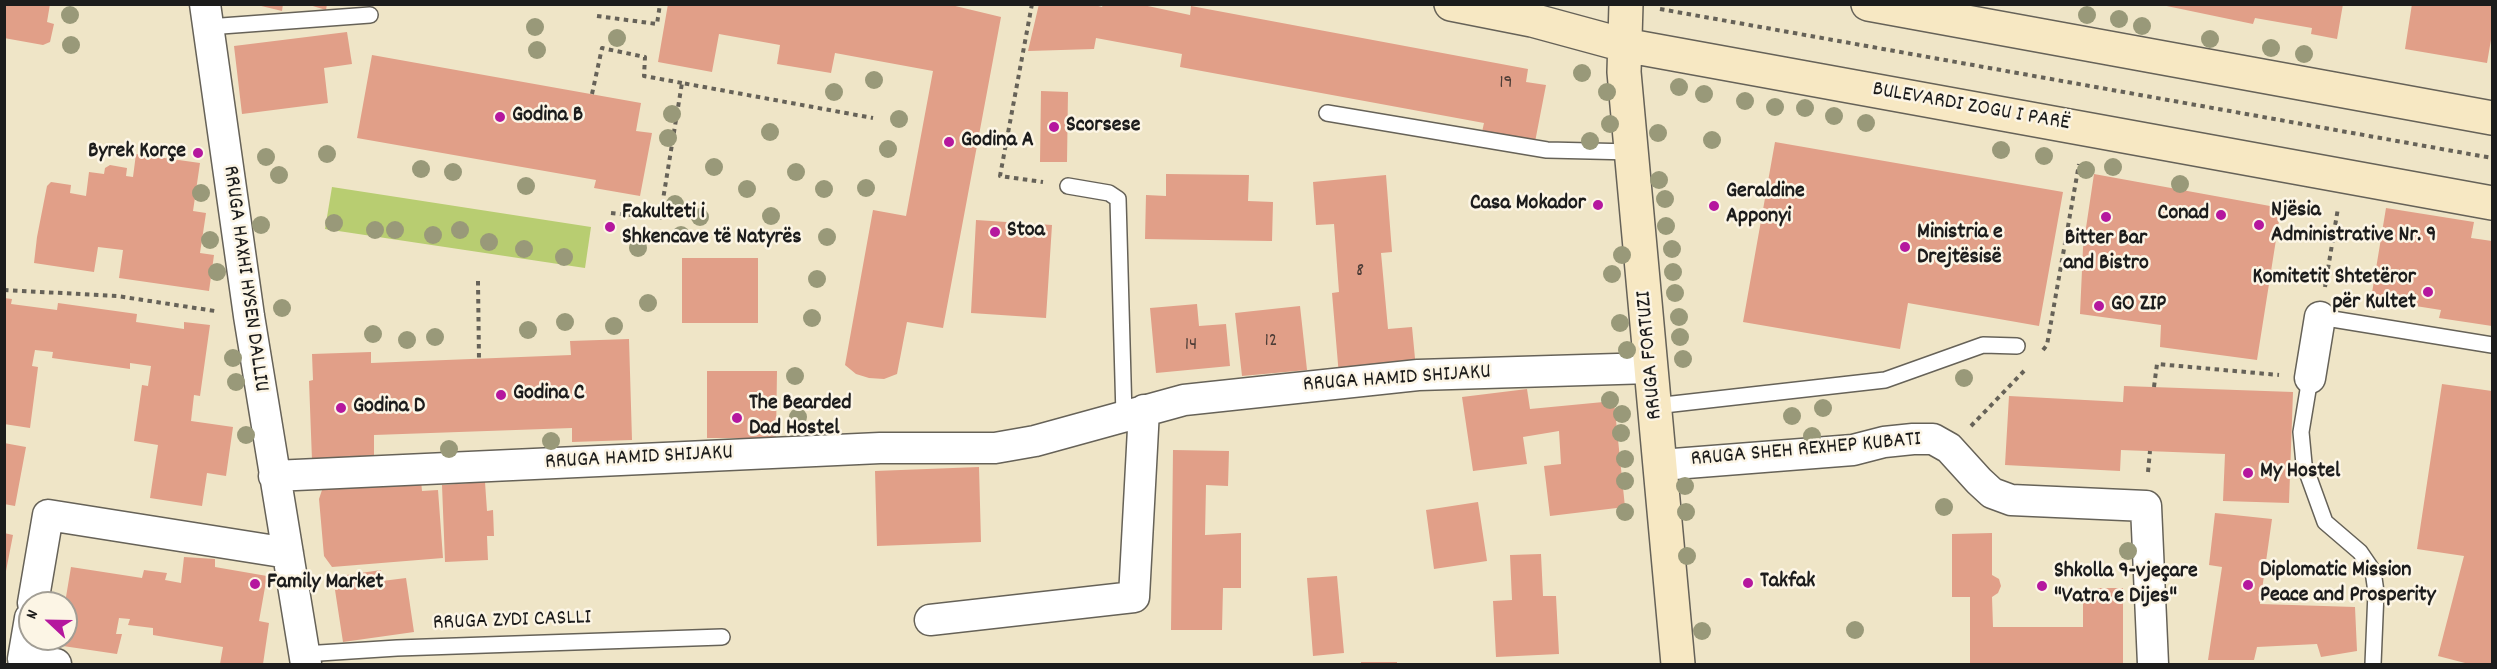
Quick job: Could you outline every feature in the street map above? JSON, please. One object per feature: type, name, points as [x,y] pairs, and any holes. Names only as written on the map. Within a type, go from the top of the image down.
[{"type":"main road","name":"BULEVARDI ZOGU I PARË","points":[[1451,4],[1532,20],[1624,45],[2493,202]]},
{"type":"main road","points":[[1868,4],[2493,118]]},
{"type":"main road","name":"RRUGA FORTUZI","points":[[1640,6],[1624,45],[1624,72],[1678,664]]},
{"type":"street","name":"RRUGA HAXHI HYSEN DALLIU","points":[[206,16],[249,316],[305,659]]},
{"type":"street","points":[[2310,378],[2320,317]]},
{"type":"street","name":"RRUGA HAMID SHIJAKU","points":[[274,476],[880,448],[995,448],[1035,441],[1184,400],[1418,375],[1652,368]]},
{"type":"street","points":[[930,620],[1134,597],[1134,413]]},
{"type":"street","name":"RRUGA SHEH REXHEP KUBATI","points":[[1661,465],[1853,450],[1884,442],[1913,439],[1933,440],[1950,448],[1979,482],[1992,493],[2011,500],[2146,506],[2152,664]]},
{"type":"street","points":[[35,591],[48,515],[288,553]]},
{"type":"street","points":[[24,651],[23,659],[56,664]]},
{"type":"lane","points":[[206,16],[370,15]]},
{"type":"lane","points":[[1327,113],[1547,150],[1633,152]]},
{"type":"lane","points":[[1068,186],[1109,192],[1118,199],[1134,413]]},
{"type":"lane","points":[[2320,317],[2493,345]]},
{"type":"lane","points":[[1655,406],[1885,380],[1983,345],[2017,346]]},
{"type":"lane","points":[[2310,378],[2301,432],[2304,464],[2325,522],[2360,552],[2373,571],[2376,591],[2373,664]]},
{"type":"lane","name":"RRUGA ZYDI CASLLI","points":[[305,659],[723,637]]},
{"type":"path","points":[[597,16],[657,24],[660,4]]},
{"type":"path","points":[[1032,4],[1000,176],[1068,186]]},
{"type":"path","points":[[1640,6],[2493,158]]},
{"type":"path","points":[[592,94],[602,48],[645,57],[644,76],[873,118]]},
{"type":"path","points":[[611,213],[660,218],[682,83]]},
{"type":"path","points":[[2039,354],[2048,345],[2085,129]]},
{"type":"path","points":[[2320,317],[2343,175]]},
{"type":"path","points":[[478,281],[479,359]]},
{"type":"path","points":[[4,290],[117,296],[249,316]]},
{"type":"path","name":"RRUGA SHEH REXHEP KUBATI","points":[[1950,448],[2031,362]]},
{"type":"path","points":[[2154,387],[2157,364],[2310,378]]},
{"type":"green space","points":[[332,187],[591,227],[585,268],[325,229]]},
{"type":"building","points":[[4,4],[50,4],[47,22],[54,24],[50,42],[43,45],[4,38]]},
{"type":"building","points":[[253,4],[283,4],[282,11]]},
{"type":"building","points":[[306,4],[327,4],[326,10]]},
{"type":"building","name":"Godina A","points":[[668,4],[947,4],[1001,17],[943,328],[907,322],[897,374],[884,379],[869,378],[856,374],[845,365],[873,210],[906,216],[933,71],[835,53],[831,73],[777,64],[780,45],[719,34],[712,72],[658,62]]},
{"type":"building","points":[[1039,4],[1091,4],[1102,7],[1103,5],[1143,5],[1190,15],[1191,6],[1528,69],[1526,82],[1546,85],[1535,142],[1482,132],[1484,123],[1180,67],[1182,54],[1096,38],[1094,49],[1028,51]]},
{"type":"building","points":[[2157,4],[2343,4],[2337,39],[2311,34],[2312,28],[2255,18],[2253,24]]},
{"type":"building","points":[[2412,4],[2492,4],[2492,34],[2487,63],[2405,49]]},
{"type":"building","points":[[347,32],[352,64],[324,68],[328,103],[242,114],[234,46]]},
{"type":"building","name":"Godina B","points":[[372,55],[641,103],[636,131],[652,133],[640,196],[594,188],[596,180],[357,138]]},
{"type":"building","name":"Scorsese","points":[[1041,91],[1068,92],[1067,162],[1040,162]]},
{"type":"building","name":"Ministria e Drejtësisë","points":[[1775,142],[2063,192],[2039,326],[1908,303],[1900,349],[1743,322]]},
{"type":"building","points":[[136,154],[200,163],[193,211],[206,213],[200,253],[214,255],[209,291],[119,278],[123,250],[98,247],[94,272],[34,263],[47,186],[51,182],[71,185],[70,193],[86,196],[89,172],[104,174],[105,168],[110,165],[127,168],[126,176],[133,177]]},
{"type":"building","points":[[1166,174],[1249,175],[1248,201],[1273,202],[1272,241],[1145,239],[1146,195],[1166,196]]},
{"type":"building","points":[[2094,174],[2281,208],[2257,360],[2160,347],[2161,325],[2080,314],[2083,248]]},
{"type":"building","points":[[1386,175],[1392,252],[1381,253],[1388,329],[1412,327],[1416,369],[1339,376],[1332,293],[1339,292],[1334,224],[1316,225],[1313,182]]},
{"type":"building","points":[[2386,208],[2474,222],[2471,238],[2492,241],[2492,326],[2439,318],[2441,310],[2371,299]]},
{"type":"building","points":[[976,220],[1052,225],[1046,318],[971,313]]},
{"type":"building","points":[[682,258],[758,258],[758,323],[682,323]]},
{"type":"building","points":[[4,298],[12,299],[11,304],[57,310],[58,303],[137,314],[136,322],[184,329],[184,322],[210,325],[200,396],[194,395],[191,421],[233,427],[226,476],[207,473],[202,506],[150,498],[158,445],[134,441],[142,385],[148,386],[151,366],[130,363],[130,369],[52,358],[53,352],[35,350],[32,366],[38,367],[30,428],[4,424]]},
{"type":"building","points":[[1197,304],[1199,326],[1226,324],[1230,366],[1156,373],[1150,308]]},
{"type":"building","points":[[1300,306],[1307,370],[1242,376],[1235,313]]},
{"type":"building","name":"Godina C","points":[[629,339],[632,440],[572,442],[572,428],[374,435],[374,458],[312,460],[309,381],[313,380],[312,354],[371,352],[371,363],[571,355],[570,341]]},
{"type":"building","points":[[707,371],[777,371],[776,438],[707,438]]},
{"type":"building","points":[[2442,384],[2492,391],[2492,664],[2469,664],[2438,656],[2464,556],[2417,549]]},
{"type":"building","points":[[2124,386],[2293,392],[2289,503],[2223,501],[2225,454],[2121,450],[2120,471],[2005,465],[2009,396],[2123,402]]},
{"type":"building","points":[[1527,389],[1530,409],[1614,401],[1625,507],[1550,516],[1544,466],[1561,464],[1559,431],[1523,437],[1527,464],[1473,471],[1462,397]]},
{"type":"building","points":[[4,443],[26,447],[15,506],[4,504]]},
{"type":"building","points":[[1173,450],[1229,451],[1228,486],[1206,485],[1205,535],[1241,533],[1241,588],[1223,588],[1222,630],[1171,630]]},
{"type":"building","points":[[979,467],[981,542],[877,546],[875,471]]},
{"type":"building","points":[[421,481],[422,491],[438,490],[443,558],[332,567],[324,556],[319,499],[322,490],[329,487],[337,489]]},
{"type":"building","points":[[485,482],[487,511],[493,510],[494,536],[487,536],[488,560],[445,562],[442,485]]},
{"type":"building","points":[[1478,502],[1487,561],[1434,569],[1426,510]]},
{"type":"building","points":[[2215,513],[2272,519],[2260,604],[2355,607],[2357,651],[2321,657],[2317,644],[2257,647],[2254,660],[2208,660],[2222,567],[2209,565]]},
{"type":"building","points":[[4,533],[13,535],[6,571],[4,571]]},
{"type":"building","points":[[1992,533],[1992,575],[1999,579],[2001,586],[1998,593],[1992,597],[1993,627],[2083,627],[2083,588],[2123,588],[2123,663],[1970,664],[1970,597],[1952,597],[1952,534]]},
{"type":"building","points":[[1541,554],[1543,596],[1556,596],[1559,654],[1496,657],[1493,601],[1512,600],[1510,555]]},
{"type":"building","points":[[184,557],[215,559],[215,567],[267,576],[259,621],[269,623],[263,664],[220,664],[223,647],[153,635],[153,628],[128,625],[130,619],[119,618],[116,634],[122,634],[117,654],[78,648],[78,591],[67,591],[71,567],[142,578],[144,570],[167,573],[165,580],[181,583]]},
{"type":"building","points":[[381,570],[382,581],[406,578],[414,632],[343,642],[333,577]]},
{"type":"building","points":[[1337,576],[1344,653],[1313,656],[1307,578]]},
{"type":"building","points":[[1361,662],[1397,662],[1397,664],[1361,664]]},
{"type":"place","name":"Godina B","points":[[500,117]]},
{"type":"place","name":"Scorsese","points":[[1054,127]]},
{"type":"place","name":"Godina A","points":[[949,142]]},
{"type":"place","name":"Byrek Korçe","points":[[198,153]]},
{"type":"place","name":"Casa Mokador","points":[[1598,205]]},
{"type":"place","name":"Geraldine Apponyi","points":[[1714,206]]},
{"type":"place","name":"Conad","points":[[2221,215]]},
{"type":"place","name":"Bitter Bar and Bistro","points":[[2106,217]]},
{"type":"place","name":"Njësia Administrative Nr. 9","points":[[2259,225]]},
{"type":"place","name":"Fakulteti i Shkencave të Natyrës","points":[[610,227]]},
{"type":"place","name":"Stoa","points":[[995,232]]},
{"type":"place","name":"Ministria e Drejtësisë","points":[[1905,247]]},
{"type":"place","name":"Komitetit Shtetëror për Kultet","points":[[2428,292]]},
{"type":"place","name":"GO ZIP","points":[[2099,306]]},
{"type":"place","name":"Godina C","points":[[501,395]]},
{"type":"place","name":"Godina D","points":[[341,408]]},
{"type":"place","name":"The Bearded Dad Hostel","points":[[737,418]]},
{"type":"place","name":"My Hostel","points":[[2248,473]]},
{"type":"place","name":"Takfak","points":[[1748,583]]},
{"type":"place","name":"Family Market","points":[[255,584]]},
{"type":"place","name":"Diplomatic Mission Peace and Prosperity","points":[[2248,585]]},
{"type":"place","name":"Shkolla 9-vjeçare \"Vatra e Dijes\"","points":[[2042,586]]}]
